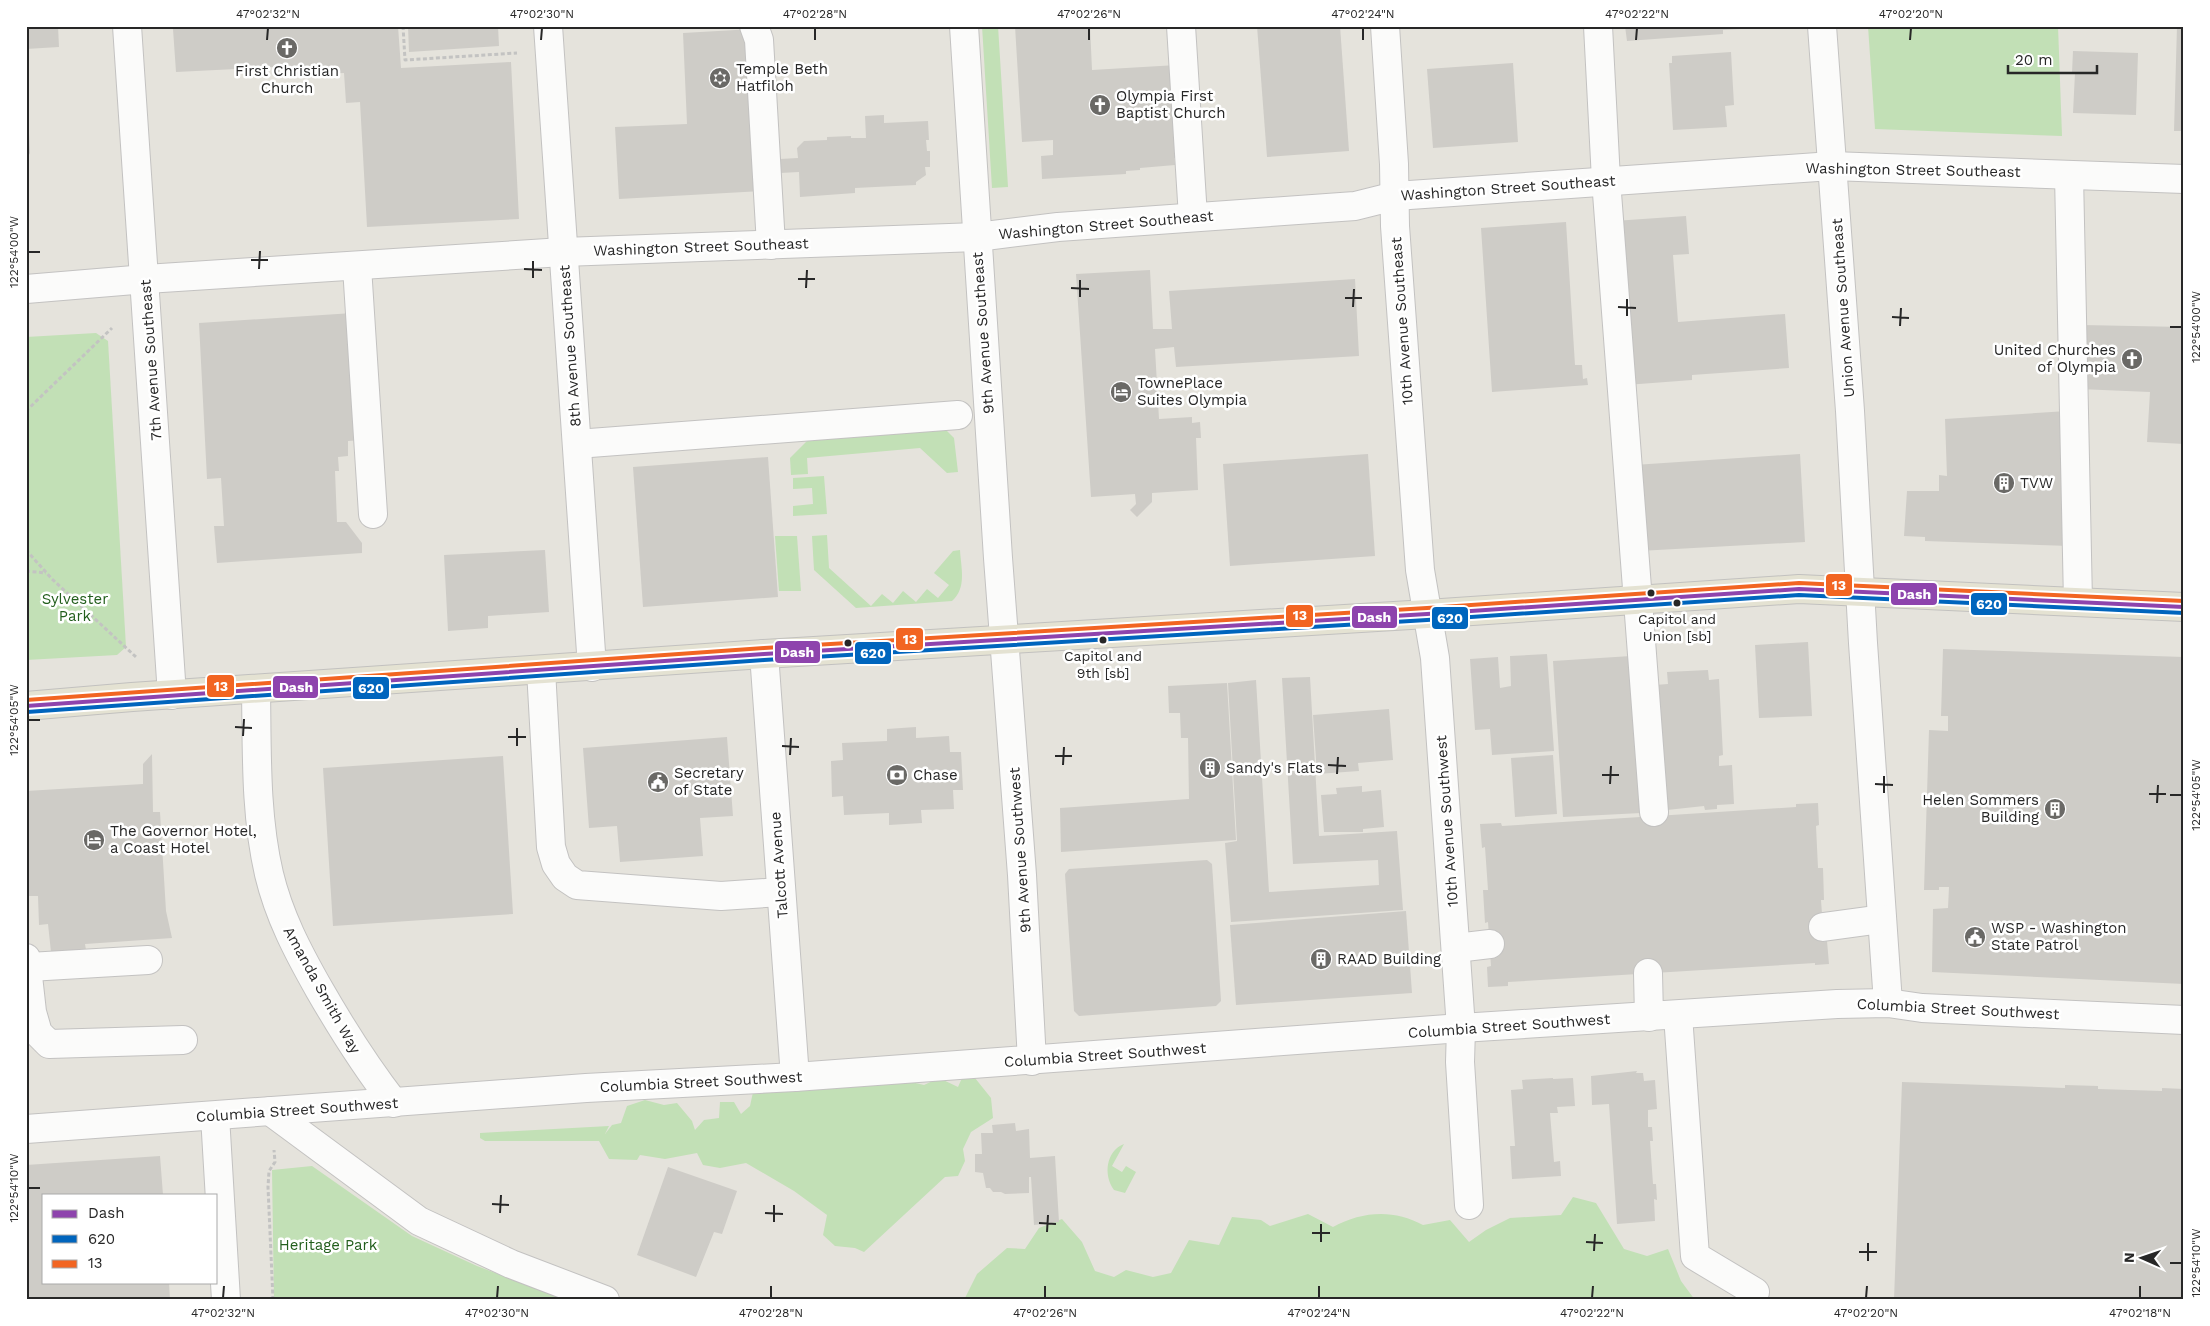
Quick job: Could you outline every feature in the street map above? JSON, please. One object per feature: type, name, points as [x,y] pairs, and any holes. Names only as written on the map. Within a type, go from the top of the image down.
[{"type":"main road","points":[[26,706],[764,654],[1427,614],[1799,589],[2184,607]]},
{"type":"street","name":"7th Avenue Southeast","points":[[127,26],[146,279],[172,695]]},
{"type":"street","name":"8th Avenue Southeast","points":[[548,26],[592,667]]},
{"type":"street","points":[[754,26],[759,40],[771,245]]},
{"type":"street","name":"9th Avenue Southeast","points":[[964,26],[1004,640]]},
{"type":"street","points":[[1181,26],[1193,217]]},
{"type":"street","name":"10th Avenue Southeast","points":[[1385,26],[1395,196],[1394,226],[1420,570],[1427,614]]},
{"type":"street","points":[[1598,26],[1606,180],[1654,812]]},
{"type":"street","name":"Union Avenue Southeast","points":[[1822,26],[1850,411],[1888,1003]]},
{"type":"street","name":"Washington Street Southeast","points":[[26,288],[563,252],[977,237],[1058,227],[1355,206],[1395,196],[1606,180],[1832,166],[2184,179]]},
{"type":"street","points":[[2068,175],[2078,602]]},
{"type":"street","points":[[357,267],[373,514]]},
{"type":"street","points":[[577,444],[958,415]]},
{"type":"street","name":"10th Avenue Southwest","points":[[1427,614],[1435,658],[1456,948],[1469,1205]]},
{"type":"street","name":"9th Avenue Southwest","points":[[1004,640],[1025,922],[1032,1061]]},
{"type":"street","name":"Talcott Avenue","points":[[764,654],[795,1077]]},
{"type":"street","points":[[541,670],[551,847],[556,864],[565,877],[577,885],[630,890],[720,896],[781,892]]},
{"type":"street","name":"Amanda Smith Way","points":[[256,689],[262,837],[278,908],[296,948],[334,1014],[368,1069],[394,1103]]},
{"type":"street","points":[[1823,927],[1882,919]]},
{"type":"street","points":[[1456,948],[1490,944]]},
{"type":"street","points":[[148,960],[27,963],[34,1019],[38,1034],[49,1044],[183,1040]]},
{"type":"street","points":[[1648,973],[1649,1017]]},
{"type":"street","name":"Columbia Street Southwest","points":[[26,1129],[586,1088],[795,1077],[1032,1061],[1461,1028],[1888,1003],[1922,1008],[2184,1020]]},
{"type":"street","points":[[1678,1015],[1695,1256],[1755,1292]]},
{"type":"street","points":[[270,1111],[419,1221],[511,1264],[605,1300]]},
{"type":"street","points":[[215,1116],[226,1300]]},
{"type":"path","points":[[403,26],[405,60],[517,53]]},
{"type":"path","points":[[26,411],[112,328]]},
{"type":"path","points":[[26,550],[46,572],[136,657]]},
{"type":"path","points":[[26,571],[46,572]]},
{"type":"path","points":[[273,1300],[268,1187],[269,1171],[275,1162],[274,1146]]},
{"type":"green space","points":[[982,26],[998,26],[1008,187],[992,188]]},
{"type":"green space","points":[[1868,26],[2058,26],[2062,136],[1875,129]]},
{"type":"green space","name":"Sylvester Park","points":[[96,333],[108,341],[126,647],[117,655],[26,660],[26,337]]},
{"type":"green space","points":[[938,422],[954,438],[958,472],[947,473],[920,448],[807,458],[808,474],[791,475],[790,458],[816,432]]},
{"type":"green space","points":[[824,476],[827,514],[793,516],[793,506],[813,504],[812,488],[793,489],[793,478]]},
{"type":"green space","points":[[827,535],[829,568],[871,606],[882,594],[893,603],[903,591],[916,602],[927,589],[938,598],[949,585],[934,573],[953,551],[960,550],[962,577],[960,590],[952,601],[856,608],[814,570],[812,536]]},
{"type":"green space","points":[[775,536],[797,536],[801,591],[779,591]]},
{"type":"green space","points":[[813,1066],[825,1089],[840,1083],[894,1078],[924,1085],[939,1078],[958,1087],[962,1078],[975,1078],[991,1098],[993,1118],[971,1132],[963,1149],[965,1161],[958,1176],[945,1177],[864,1252],[855,1248],[835,1246],[823,1235],[827,1215],[794,1191],[746,1163],[720,1168],[703,1165],[697,1153],[665,1159],[640,1155],[637,1160],[609,1159],[599,1141],[485,1141],[480,1138],[480,1133],[609,1126],[605,1134],[612,1125],[621,1123],[627,1106],[645,1100],[664,1105],[677,1103],[692,1121],[695,1130],[704,1120],[719,1118],[720,1102],[734,1102],[741,1114],[750,1106],[755,1083]]},
{"type":"green space","points":[[1124,1144],[1112,1166],[1122,1172],[1126,1166],[1136,1172],[1125,1193],[1114,1190],[1108,1177],[1110,1158],[1118,1147]]},
{"type":"green space","name":"Heritage Park","points":[[312,1166],[412,1236],[477,1266],[567,1300],[274,1300],[272,1170]]},
{"type":"green space","points":[[1573,1197],[1596,1203],[1624,1249],[1647,1256],[1668,1249],[1681,1281],[1695,1300],[964,1300],[977,1274],[1007,1248],[1025,1249],[1039,1228],[1062,1219],[1082,1242],[1095,1271],[1114,1277],[1126,1270],[1153,1277],[1171,1273],[1189,1240],[1219,1245],[1232,1217],[1261,1220],[1270,1226],[1308,1214],[1333,1227],[1355,1218],[1378,1214],[1401,1216],[1423,1225],[1450,1220],[1469,1242],[1486,1230],[1510,1218],[1561,1215]]},
{"type":"building","points":[[26,26],[58,26],[59,47],[26,49]]},
{"type":"building","points":[[168,26],[398,26],[401,68],[511,62],[519,219],[367,227],[360,102],[346,103],[344,73],[275,76],[274,67],[176,72],[173,29]]},
{"type":"building","points":[[408,26],[498,26],[499,46],[409,52]]},
{"type":"building","name":"Olympia First Baptist Church","points":[[1015,26],[1090,26],[1092,70],[1177,65],[1183,158],[1174,158],[1175,165],[1140,168],[1140,170],[1126,171],[1126,174],[1042,179],[1041,156],[1053,155],[1053,140],[1022,142]]},
{"type":"building","points":[[1257,26],[1340,26],[1349,151],[1267,157]]},
{"type":"building","points":[[1625,26],[1741,26],[1741,29],[1723,30],[1723,34],[1627,41]]},
{"type":"building","points":[[2177,26],[2184,26],[2184,131],[2174,131]]},
{"type":"building","name":"Temple Beth Hatfiloh","points":[[753,29],[762,191],[619,199],[615,127],[687,124],[683,33]]},
{"type":"building","points":[[2073,51],[2138,53],[2136,115],[2073,113],[2075,73],[2072,73]]},
{"type":"building","points":[[1731,52],[1734,105],[1725,106],[1727,127],[1673,130],[1669,63],[1672,63],[1672,56]]},
{"type":"building","points":[[1513,63],[1518,142],[1433,148],[1427,69]]},
{"type":"building","points":[[26,109],[28,114],[30,153],[26,160]]},
{"type":"building","points":[[884,115],[884,123],[928,121],[929,140],[926,140],[927,151],[930,151],[930,167],[925,167],[926,175],[916,182],[916,185],[855,188],[855,193],[800,197],[799,172],[780,173],[780,159],[798,158],[797,148],[804,141],[827,140],[827,137],[851,136],[851,138],[866,138],[865,116]]},
{"type":"building","points":[[1686,216],[1689,254],[1673,255],[1678,322],[1785,314],[1789,368],[1692,375],[1692,380],[1626,385],[1614,221]]},
{"type":"building","points":[[1566,222],[1575,365],[1582,365],[1583,379],[1587,378],[1588,385],[1492,392],[1481,228]]},
{"type":"building","name":"TownePlace Suites Olympia","points":[[1150,270],[1153,329],[1172,329],[1169,291],[1355,279],[1359,356],[1176,367],[1174,347],[1155,349],[1159,419],[1192,417],[1192,423],[1200,422],[1201,438],[1196,438],[1198,490],[1152,493],[1152,502],[1137,517],[1130,510],[1136,504],[1135,494],[1091,497],[1076,274]]},
{"type":"building","points":[[353,313],[362,440],[348,441],[348,456],[338,457],[339,471],[335,471],[337,522],[346,522],[362,543],[362,553],[217,563],[214,526],[224,526],[221,478],[207,479],[199,323]]},
{"type":"building","name":"United Churches of Olympia","points":[[2082,325],[2184,327],[2184,444],[2147,442],[2150,392],[2079,389]]},
{"type":"building","name":"TVW","points":[[2067,411],[2070,546],[1925,541],[1925,537],[1904,536],[1907,491],[1939,491],[1939,475],[1947,476],[1945,419]]},
{"type":"building","points":[[1368,454],[1375,556],[1230,566],[1223,464]]},
{"type":"building","points":[[1800,454],[1805,542],[1639,551],[1634,465]]},
{"type":"building","points":[[768,457],[778,597],[643,607],[633,467]]},
{"type":"building","points":[[545,550],[549,612],[488,616],[488,628],[448,631],[444,555]]},
{"type":"building","points":[[1808,642],[1812,716],[1759,718],[1755,645]]},
{"type":"building","name":"Helen Sommers Building","points":[[1943,649],[2184,657],[2184,984],[1932,972],[1933,909],[1948,908],[1949,887],[1939,887],[1939,890],[1924,890],[1929,730],[1948,731],[1948,716],[1941,716]]},
{"type":"building","points":[[1547,654],[1554,751],[1492,755],[1490,729],[1475,730],[1470,659],[1498,657],[1500,688],[1511,686],[1510,656]]},
{"type":"building","points":[[1631,656],[1641,813],[1563,817],[1553,661]]},
{"type":"building","points":[[1708,670],[1709,680],[1719,679],[1723,755],[1719,756],[1719,766],[1732,765],[1734,804],[1717,805],[1717,809],[1705,810],[1704,806],[1667,810],[1664,760],[1659,760],[1655,685],[1668,684],[1667,672]]},
{"type":"building","points":[[1310,677],[1319,836],[1397,831],[1403,910],[1231,922],[1225,843],[1237,841],[1228,683],[1256,680],[1269,892],[1379,885],[1378,860],[1293,864],[1282,678]]},
{"type":"building","name":"Sandy's Flats","points":[[1227,683],[1236,840],[1061,852],[1060,808],[1189,799],[1188,738],[1181,738],[1180,713],[1169,713],[1168,686]]},
{"type":"building","points":[[1389,709],[1393,760],[1358,763],[1359,771],[1317,774],[1313,715]]},
{"type":"building","name":"Chase","points":[[916,727],[916,738],[949,736],[950,752],[961,752],[963,790],[953,790],[954,809],[921,810],[922,823],[889,825],[889,813],[844,815],[843,796],[832,797],[831,761],[843,760],[842,743],[887,741],[887,729]]},
{"type":"building","name":"Secretary of State","points":[[727,737],[733,816],[700,818],[703,856],[620,862],[617,826],[589,828],[583,748]]},
{"type":"building","name":"The Governor Hotel, a Coast Hotel","points":[[152,754],[153,812],[160,812],[166,911],[172,938],[85,944],[86,950],[51,952],[48,924],[39,925],[38,896],[26,896],[26,791],[143,784],[143,764]]},
{"type":"building","points":[[1553,755],[1557,814],[1515,817],[1511,758]]},
{"type":"building","points":[[503,756],[513,914],[333,926],[323,768]]},
{"type":"building","points":[[1362,786],[1362,792],[1381,790],[1384,827],[1363,829],[1363,832],[1324,832],[1321,795],[1337,794],[1336,788]]},
{"type":"building","points":[[1818,803],[1819,825],[1816,826],[1818,868],[1823,868],[1824,900],[1821,900],[1824,942],[1827,941],[1829,964],[1815,965],[1815,963],[1508,982],[1508,986],[1488,987],[1487,967],[1491,966],[1488,922],[1485,923],[1483,890],[1488,890],[1485,847],[1482,848],[1480,824],[1501,823],[1502,826],[1796,807],[1796,804]]},
{"type":"building","points":[[1207,860],[1212,864],[1221,1001],[1216,1006],[1079,1016],[1074,1011],[1065,874],[1069,869]]},
{"type":"building","name":"RAAD Building","points":[[1406,911],[1412,993],[1236,1005],[1230,925]]},
{"type":"building","points":[[1637,1071],[1636,1073],[1643,1073],[1644,1081],[1655,1080],[1657,1109],[1648,1110],[1648,1127],[1652,1127],[1653,1141],[1650,1141],[1653,1184],[1656,1184],[1657,1200],[1654,1199],[1655,1221],[1617,1224],[1609,1104],[1592,1105],[1591,1076]]},
{"type":"building","points":[[1573,1078],[1575,1106],[1557,1107],[1558,1113],[1550,1113],[1554,1162],[1560,1161],[1561,1176],[1512,1179],[1510,1146],[1515,1146],[1511,1090],[1523,1089],[1522,1080]]},
{"type":"building","points":[[1902,1082],[2065,1088],[2065,1085],[2098,1086],[2098,1089],[2162,1091],[2162,1088],[2184,1089],[2184,1300],[1894,1300]]},
{"type":"building","points":[[1015,1123],[1016,1131],[1029,1129],[1030,1158],[1055,1156],[1059,1222],[1034,1225],[1031,1177],[1029,1177],[1029,1193],[1005,1194],[993,1192],[990,1188],[986,1188],[983,1173],[975,1172],[975,1154],[982,1154],[981,1133],[993,1133],[992,1125]]},
{"type":"building","points":[[160,1156],[163,1194],[42,1194],[42,1284],[169,1284],[170,1300],[26,1300],[26,1165]]},
{"type":"building","points":[[668,1167],[737,1191],[722,1234],[714,1232],[696,1277],[637,1255]]},
{"type":"transit line","name":"13","points":[[26,700],[764,648],[1427,608],[1799,583],[2184,601]]},
{"type":"transit line","name":"Dash","points":[[26,706],[764,654],[1427,614],[1799,589],[2184,607]]},
{"type":"transit line","name":"620","points":[[27,712],[764,660],[1427,620],[1799,595],[2184,613]]},
{"type":"place","name":"First Christian Church","points":[[287,48]]},
{"type":"place","name":"Temple Beth Hatfiloh","points":[[720,78]]},
{"type":"place","name":"Olympia First Baptist Church","points":[[1100,105]]},
{"type":"place","name":"United Churches of Olympia","points":[[2132,359]]},
{"type":"place","name":"TownePlace Suites Olympia","points":[[1121,392]]},
{"type":"place","name":"TVW","points":[[2004,483]]},
{"type":"place","name":"Capitol and Union [sb]","points":[[1677,603]]},
{"type":"place","name":"Capitol and 9th [sb]","points":[[1103,640]]},
{"type":"place","name":"Sandy's Flats","points":[[1210,768]]},
{"type":"place","name":"Chase","points":[[897,775]]},
{"type":"place","name":"Secretary of State","points":[[658,782]]},
{"type":"place","name":"Helen Sommers Building","points":[[2055,809]]},
{"type":"place","name":"The Governor Hotel, a Coast Hotel","points":[[94,840]]},
{"type":"place","name":"WSP - Washington State Patrol","points":[[1975,937]]},
{"type":"place","name":"RAAD Building","points":[[1321,959]]}]
